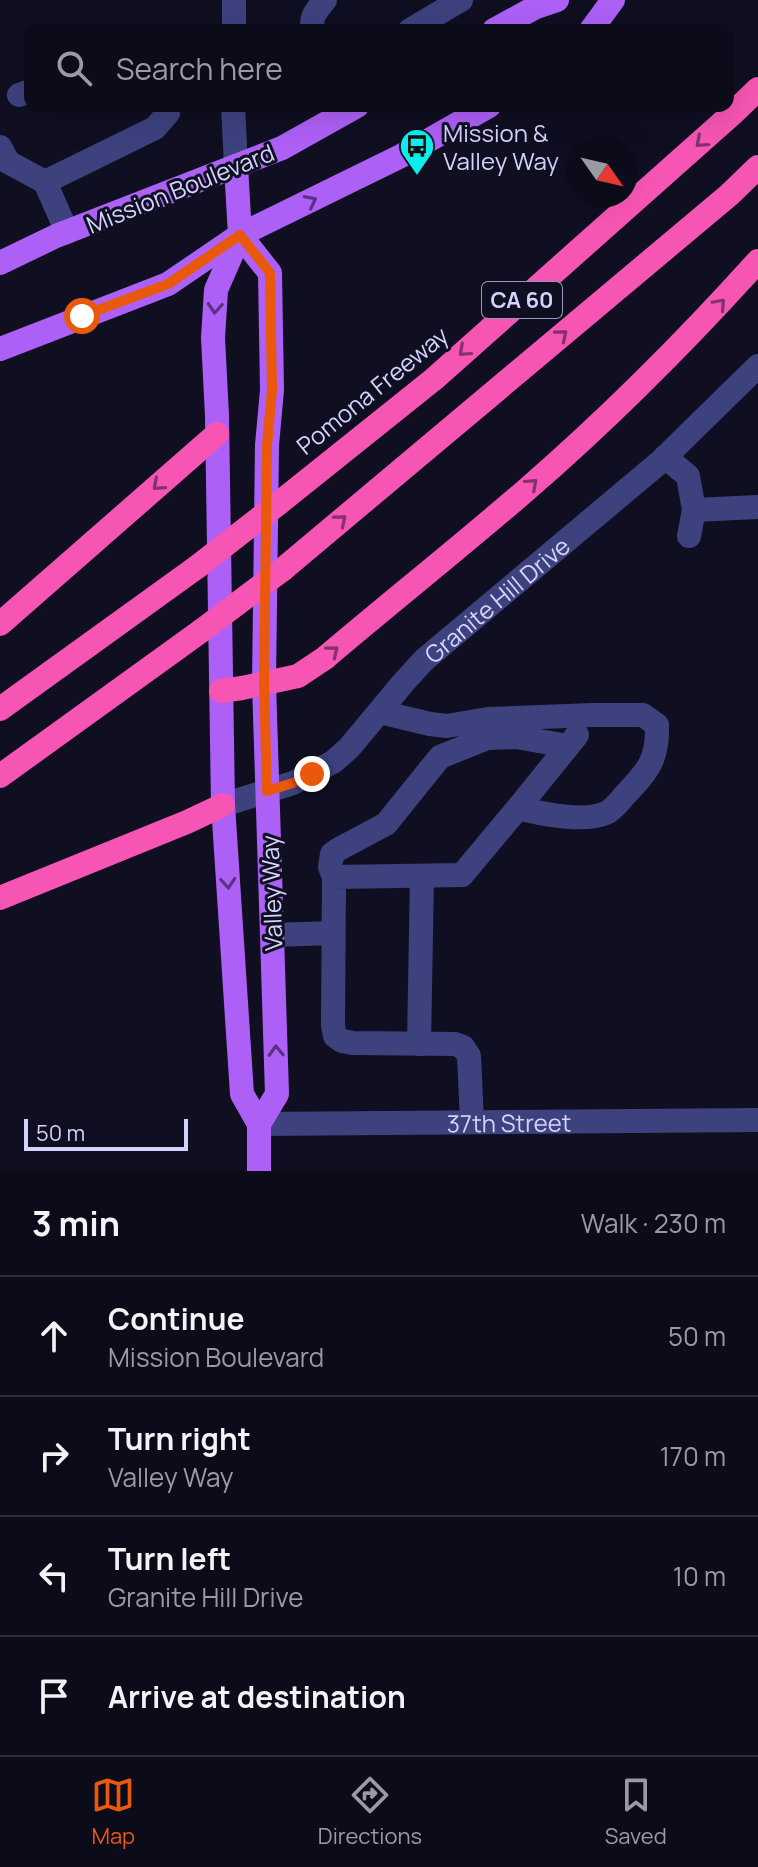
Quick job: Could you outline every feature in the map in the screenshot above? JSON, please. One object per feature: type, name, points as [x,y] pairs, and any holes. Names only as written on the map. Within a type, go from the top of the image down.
[{"type":"highway","name":"Pomona Freeway","points":[[0,709],[197,567],[434,379],[758,89]]},
{"type":"highway","name":"CA 60","points":[[0,776],[282,570],[717,205],[758,167]]},
{"type":"highway","points":[[221,691],[298,676],[325,658],[525,491],[655,371],[758,261]]},
{"type":"highway","points":[[0,624],[217,434]]},
{"type":"highway","points":[[0,898],[223,805]]},
{"type":"main road","points":[[505,24],[536,7],[557,0]]},
{"type":"main road","points":[[595,24],[613,0]]},
{"type":"main road","name":"Mission Boulevard","points":[[0,263],[67,232],[282,148],[346,112]]},
{"type":"main road","points":[[0,349],[168,284],[240,235],[401,156],[478,112]]},
{"type":"main road","name":"Valley Way","points":[[236,166],[240,235],[216,290],[213,338],[223,805],[242,1094],[259,1124],[259,1171]]},
{"type":"main road","name":"Valley Way","points":[[240,235],[270,273],[272,390],[267,445],[264,683],[277,1094],[259,1124]]},
{"type":"street","points":[[234,0],[234,24]]},
{"type":"street","points":[[312,24],[313,15],[325,0]]},
{"type":"street","points":[[420,24],[461,0]]},
{"type":"street","points":[[45,182],[155,128],[168,112]]},
{"type":"street","name":"Valley Way","points":[[233,112],[236,166]]},
{"type":"street","points":[[0,147],[8,162],[45,182],[67,232]]},
{"type":"street","name":"Granite Hill Drive","points":[[223,805],[293,783],[333,762],[349,748],[424,660],[665,457],[758,366]]},
{"type":"street","points":[[665,457],[688,476],[694,510],[689,536]]},
{"type":"street","points":[[694,510],[758,507]]},
{"type":"street","points":[[380,712],[447,726],[488,719],[593,715],[643,715],[657,725],[657,747],[645,774],[608,812],[588,817],[518,808]]},
{"type":"street","points":[[334,877],[462,875],[593,715]]},
{"type":"street","points":[[472,1122],[469,1056],[463,1047],[455,1044],[353,1043],[335,1036],[332,854],[386,824],[440,757],[487,738],[516,737],[568,746]]},
{"type":"street","points":[[419,1044],[422,876]]},
{"type":"street","points":[[272,935],[333,933]]},
{"type":"street","name":"37th Street","points":[[259,1124],[758,1120]]},
{"type":"place","name":"Mission & Valley Way","points":[[417,177]]},
{"type":"route","points":[[82,316],[168,284],[240,235],[270,273],[272,390],[267,445],[264,683],[267,791],[312,774]]}]
